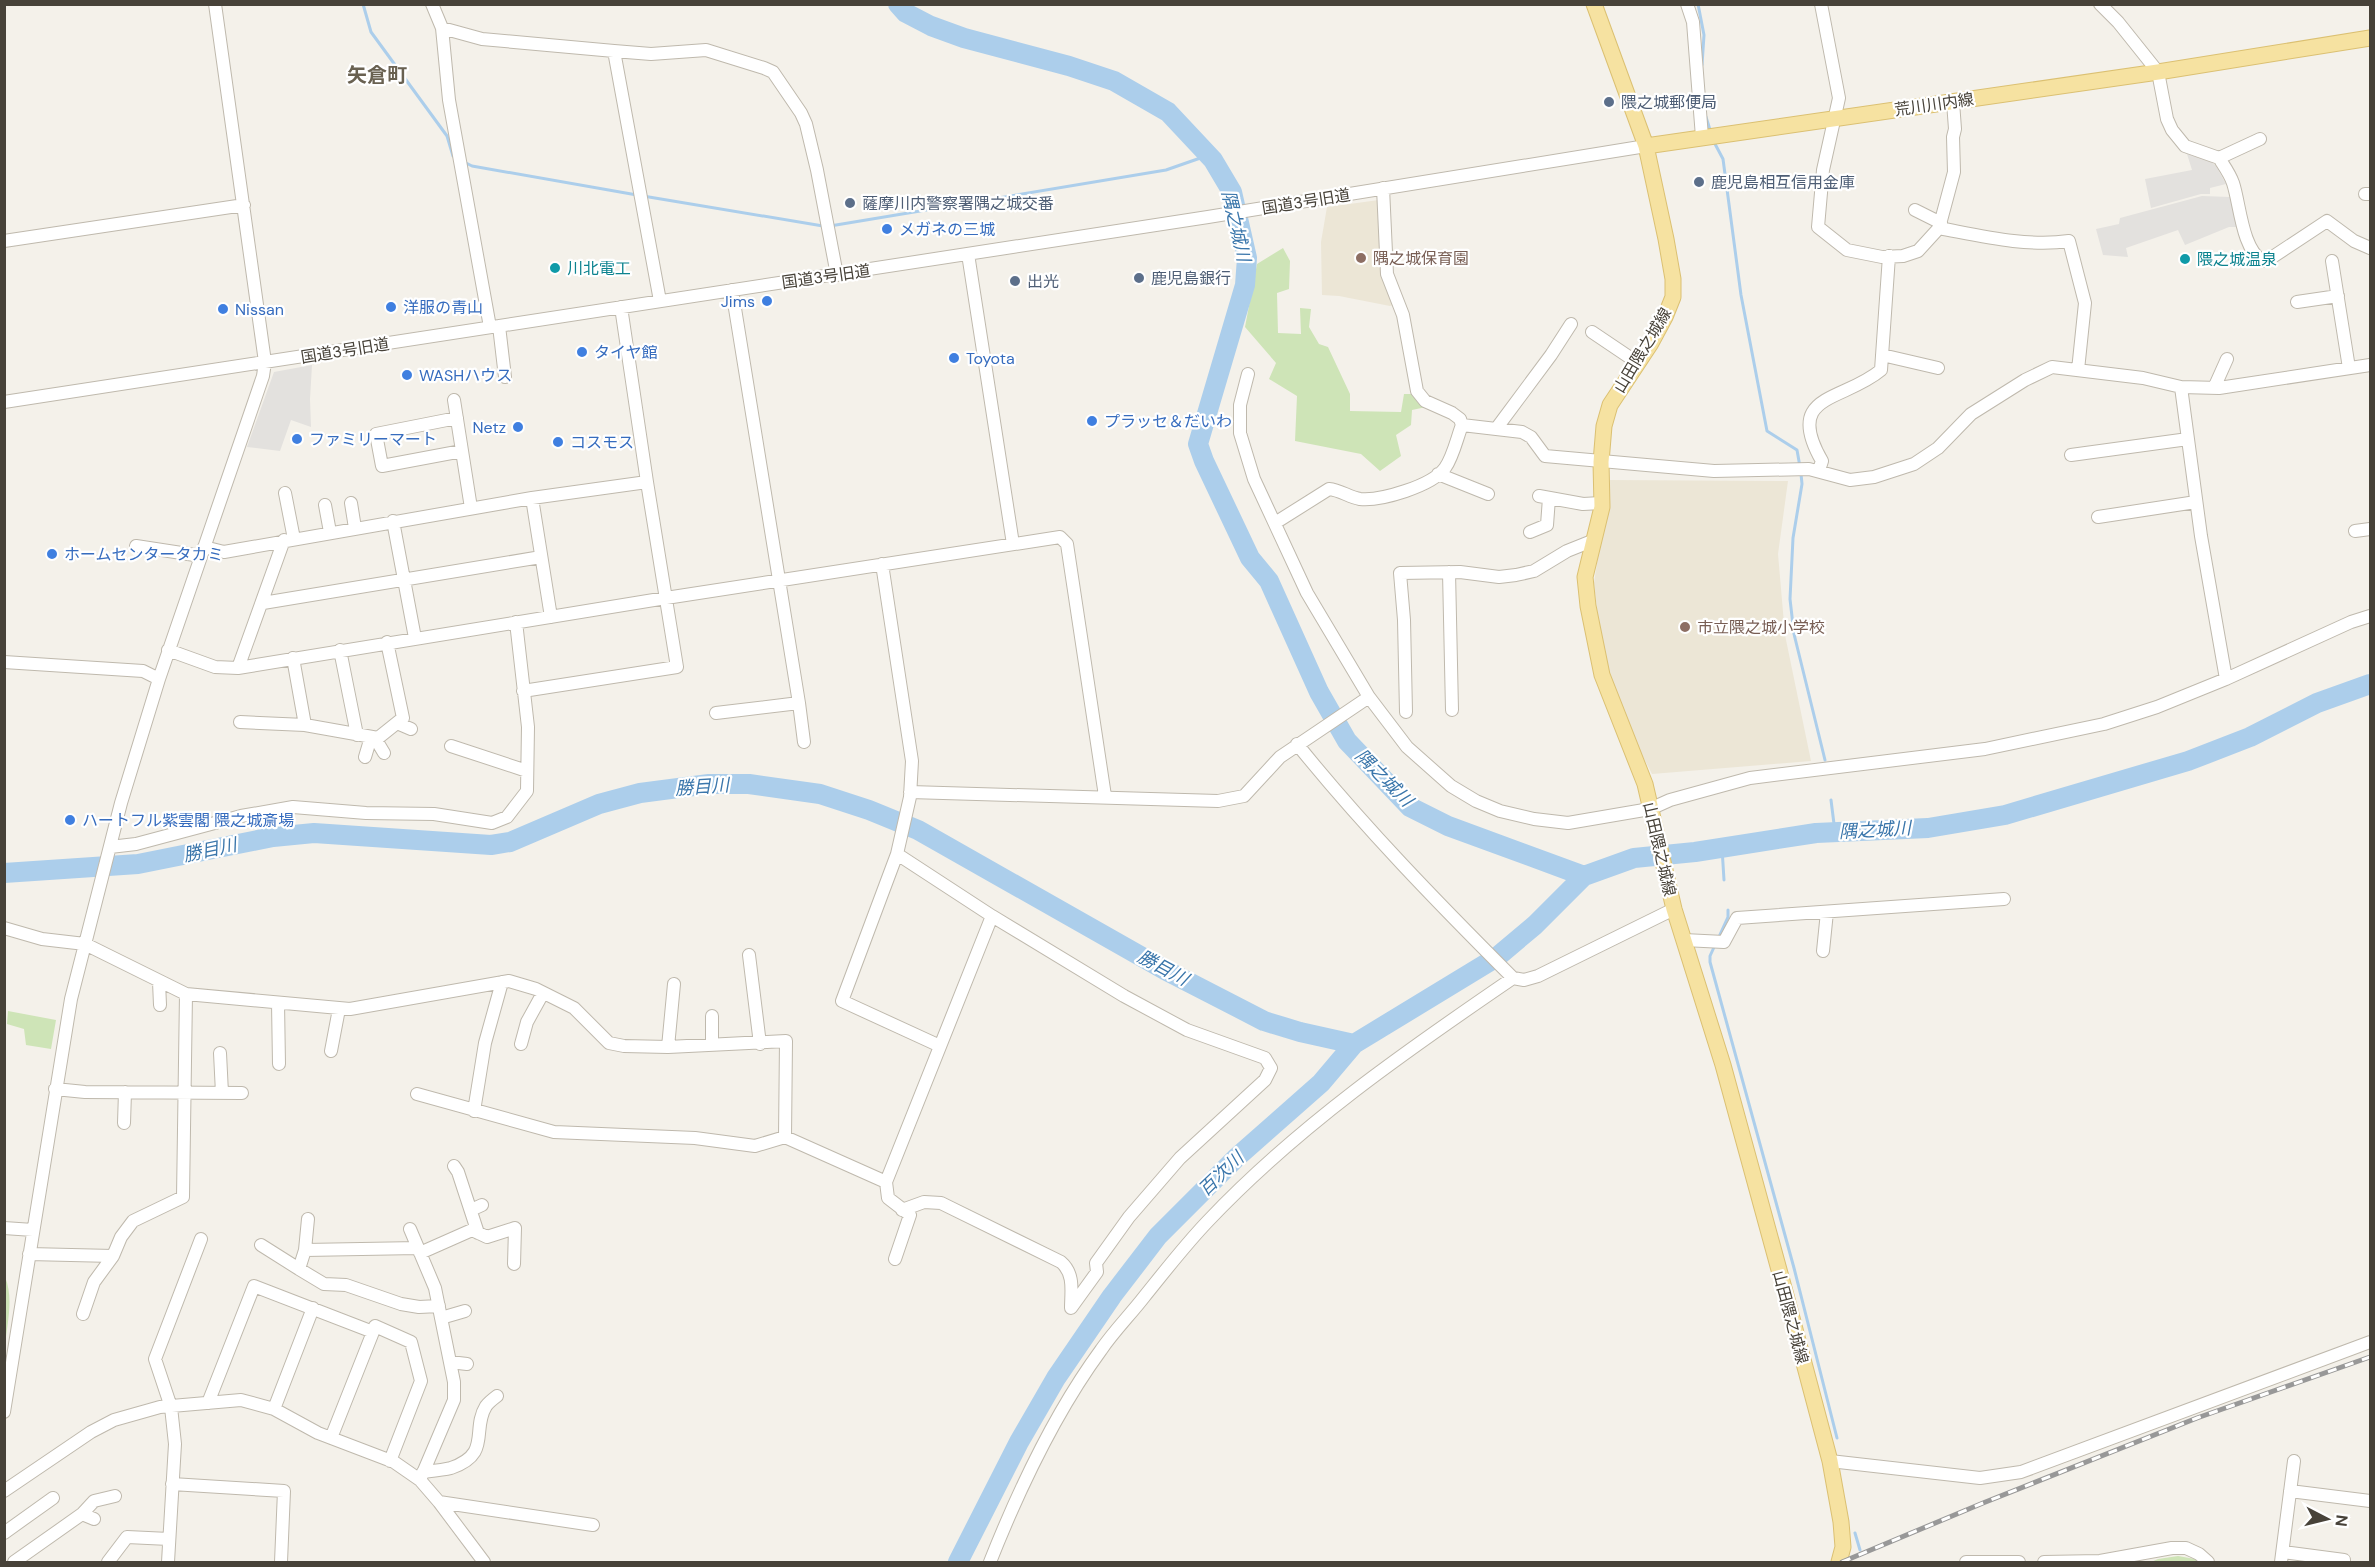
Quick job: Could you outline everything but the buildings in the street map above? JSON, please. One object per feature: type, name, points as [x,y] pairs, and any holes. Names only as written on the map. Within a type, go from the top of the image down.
[{"type":"main road","points":[[1594,4],[1646,146]]},
{"type":"main road","name":"荒川川内線","points":[[1646,146],[2158,72],[2370,38]]},
{"type":"main road","name":"山田隈之城線","points":[[1646,146],[1666,239],[1673,279],[1673,297],[1665,317],[1638,363],[1617,391],[1604,426],[1601,503],[1585,577],[1593,636],[1602,675],[1637,762],[1672,902],[1726,1076],[1830,1461],[1841,1522],[1843,1547],[1839,1563]]},
{"type":"street","points":[[4,1412],[70,999],[109,851],[159,679],[263,376],[265,362],[215,4]]},
{"type":"street","points":[[432,4],[442,28],[449,100],[505,377]]},
{"type":"street","points":[[1687,4],[1693,22],[1708,136]]},
{"type":"street","points":[[1821,4],[1839,98],[1823,170],[1818,227],[1847,250],[1904,256],[1918,251],[1940,226],[1953,172],[1955,129],[1953,102]]},
{"type":"street","points":[[2100,4],[2118,22],[2158,72],[2167,119],[2172,130],[2185,146],[2219,158],[2232,180],[2249,244],[2256,257],[2263,261],[2271,258],[2327,221],[2354,241],[2370,248]]},
{"type":"street","points":[[442,28],[482,39],[614,51],[651,54],[705,50],[773,72],[806,124],[818,170],[837,275]]},
{"type":"street","points":[[614,51],[660,301]]},
{"type":"street","points":[[2219,158],[2260,139]]},
{"type":"street","name":"国道3号旧道","points":[[4,402],[837,275],[1646,146]]},
{"type":"street","points":[[1275,523],[1329,489],[1338,490],[1359,499],[1376,497],[1429,482],[1445,468],[1462,425],[1460,419],[1425,401],[1417,391],[1402,315],[1387,274],[1383,188]]},
{"type":"street","points":[[4,241],[243,205]]},
{"type":"street","points":[[1916,210],[1940,226],[1996,239],[2047,244],[2069,241],[2085,303],[2078,370]]},
{"type":"street","points":[[969,254],[1013,544]]},
{"type":"street","points":[[1808,470],[1822,461],[1812,443],[1808,427],[1813,409],[1826,399],[1869,380],[1881,370],[1889,256]]},
{"type":"street","points":[[2332,261],[2349,368]]},
{"type":"street","points":[[732,290],[804,742]]},
{"type":"street","points":[[2297,302],[2338,296]]},
{"type":"street","points":[[523,692],[677,667],[646,482],[621,307]]},
{"type":"street","points":[[1496,429],[1551,356],[1571,324]]},
{"type":"street","points":[[1592,332],[1638,363]]},
{"type":"street","points":[[1882,356],[1938,368]]},
{"type":"street","points":[[2214,388],[2227,358]]},
{"type":"street","points":[[1462,425],[1522,432],[1531,437],[1545,456],[1714,471],[1808,470],[1850,480],[1874,477],[1914,464],[1938,448],[1971,414],[2025,380],[2052,367],[2143,378],[2181,387],[2214,388],[2370,365]]},
{"type":"street","points":[[1248,374],[1240,405],[1240,433],[1254,479],[1307,593],[1367,698],[1389,726],[1424,763],[1451,786],[1476,801],[1500,811],[1534,819],[1568,823],[1651,812],[1670,800],[1750,778],[1985,749],[2104,724],[2157,707],[2226,679],[2351,622],[2370,616]]},
{"type":"street","points":[[2181,387],[2196,502],[2226,679]]},
{"type":"street","points":[[454,400],[471,508]]},
{"type":"street","points":[[457,418],[376,434],[382,466],[462,451]]},
{"type":"street","points":[[2071,455],[2188,439]]},
{"type":"street","points":[[1438,474],[1488,494]]},
{"type":"street","points":[[136,546],[224,552],[471,508],[646,482]]},
{"type":"street","points":[[1472,487],[1472,501]]},
{"type":"street","points":[[238,668],[289,539],[285,493]]},
{"type":"street","points":[[1530,532],[1547,525],[1544,497],[1583,504],[1601,503]]},
{"type":"street","points":[[532,498],[551,616]]},
{"type":"street","points":[[2098,517],[2196,502]]},
{"type":"street","points":[[351,503],[355,528]]},
{"type":"street","points":[[325,505],[330,532]]},
{"type":"street","points":[[393,522],[415,638]]},
{"type":"street","points":[[2355,531],[2370,529]]},
{"type":"street","points":[[168,650],[215,667],[238,668],[387,642],[1060,537],[1067,544],[1105,796]]},
{"type":"street","points":[[1406,712],[1404,620],[1400,573],[1449,572],[1499,577],[1516,575],[1533,572],[1567,551],[1592,542]]},
{"type":"street","points":[[263,603],[542,557]]},
{"type":"street","points":[[882,564],[912,761],[910,794],[898,851],[842,1001],[940,1046]]},
{"type":"street","points":[[1449,572],[1452,710]]},
{"type":"street","points":[[109,851],[241,816],[293,807],[366,813],[434,814],[492,823],[507,817],[527,791],[528,727],[516,622]]},
{"type":"street","points":[[240,722],[305,725],[378,738],[403,718],[387,642]]},
{"type":"street","points":[[340,650],[357,735]]},
{"type":"street","points":[[293,658],[305,725]]},
{"type":"street","points":[[4,662],[143,671],[159,679]]},
{"type":"street","points":[[910,794],[1232,800],[1244,796],[1280,757],[1312,733],[1367,698]]},
{"type":"street","points":[[716,713],[798,703]]},
{"type":"street","points":[[397,723],[411,729]]},
{"type":"street","points":[[373,738],[384,753]]},
{"type":"street","points":[[365,757],[373,738]]},
{"type":"street","points":[[1298,744],[1328,782],[1511,976],[1524,980],[1538,976],[1672,902]]},
{"type":"street","points":[[451,746],[527,771]]},
{"type":"street","points":[[898,851],[992,916],[1124,996],[1187,1030],[1265,1058],[1271,1068],[1265,1080],[1180,1158],[1129,1217],[1096,1263],[1097,1272],[1071,1308],[1071,1276],[1061,1262],[941,1203],[924,1202],[902,1210]]},
{"type":"street","points":[[1684,940],[1724,942],[1737,918],[2004,899]]},
{"type":"street","points":[[1823,951],[1827,912]]},
{"type":"street","points":[[895,1259],[910,1215],[888,1198],[886,1182],[992,916]]},
{"type":"street","points":[[4,928],[42,939],[85,944],[186,994],[350,1009],[509,981],[543,993],[574,1008],[609,1043],[624,1046],[668,1047],[786,1041],[785,1137]]},
{"type":"street","points":[[749,955],[760,1044]]},
{"type":"street","points":[[990,1563],[1005,1525],[1054,1424],[1101,1349],[1208,1221],[1292,1143],[1354,1090],[1511,976]]},
{"type":"street","points":[[159,982],[160,1005]]},
{"type":"street","points":[[474,1111],[485,1043],[502,982]]},
{"type":"street","points":[[668,1047],[674,984]]},
{"type":"street","points":[[521,1044],[527,1022],[543,993]]},
{"type":"street","points":[[84,1314],[94,1282],[113,1256],[121,1237],[133,1221],[183,1197],[186,994]]},
{"type":"street","points":[[278,1003],[279,1064]]},
{"type":"street","points":[[331,1051],[339,1009]]},
{"type":"street","points":[[712,1016],[712,1045]]},
{"type":"street","points":[[220,1053],[222,1093]]},
{"type":"street","points":[[55,1089],[242,1093]]},
{"type":"street","points":[[124,1123],[125,1092]]},
{"type":"street","points":[[417,1094],[554,1132],[694,1138],[755,1146],[785,1137],[886,1182]]},
{"type":"street","points":[[454,1166],[476,1207],[478,1233]]},
{"type":"street","points":[[299,1269],[305,1250],[308,1219]]},
{"type":"street","points":[[4,1228],[33,1230]]},
{"type":"street","points":[[305,1250],[419,1251],[472,1230],[487,1237],[515,1228],[514,1264]]},
{"type":"street","points":[[410,1229],[435,1288],[450,1362],[454,1400],[421,1476]]},
{"type":"street","points":[[168,1563],[175,1444],[171,1407],[154,1359],[201,1239]]},
{"type":"street","points":[[261,1245],[324,1284],[346,1285],[400,1304],[440,1312],[465,1311]]},
{"type":"street","points":[[29,1254],[113,1256]]},
{"type":"street","points":[[208,1403],[254,1286],[373,1332]]},
{"type":"street","points":[[274,1409],[312,1308]]},
{"type":"street","points":[[331,1438],[375,1326],[411,1341],[421,1381],[390,1461]]},
{"type":"street","points":[[1830,1461],[1980,1478],[2020,1472],[2370,1342]]},
{"type":"street","points":[[450,1362],[467,1364]]},
{"type":"street","points":[[421,1476],[451,1468],[471,1458],[480,1441],[483,1415],[487,1405],[497,1396]]},
{"type":"street","points":[[4,1491],[91,1432],[114,1420],[160,1407],[241,1400],[274,1409],[331,1438],[421,1476],[484,1563]]},
{"type":"street","points":[[2294,1461],[2282,1557],[2344,1560],[2344,1563]]},
{"type":"street","points":[[172,1484],[284,1491],[281,1563]]},
{"type":"street","points":[[2290,1491],[2370,1501]]},
{"type":"street","points":[[4,1554],[14,1563],[82,1514],[94,1501],[115,1496]]},
{"type":"street","points":[[4,1533],[53,1498]]},
{"type":"street","points":[[439,1502],[593,1525]]},
{"type":"street","points":[[82,1514],[94,1519]]},
{"type":"street","points":[[108,1563],[127,1537],[169,1539]]},
{"type":"street","points":[[2044,1563],[2095,1562],[2172,1548],[2186,1548],[2199,1554],[2208,1563]]},
{"type":"street","points":[[1966,1563],[2019,1563]]},
{"type":"shaded area","points":[[2187,154],[2210,161],[2216,166],[2226,184],[2210,188],[2210,194],[2201,194],[2151,208],[2145,179],[2192,170]]},
{"type":"shaded area","points":[[2202,196],[2230,197],[2239,227],[2229,227],[2185,245],[2178,230],[2126,248],[2128,257],[2103,255],[2096,229],[2119,224],[2120,218]]},
{"type":"shaded area","points":[[1379,200],[1382,276],[1393,305],[1322,295],[1321,242],[1327,207]]},
{"type":"shaded area","points":[[312,365],[311,427],[291,420],[280,451],[247,447],[274,372]]},
{"type":"shaded area","points":[[1606,480],[1788,481],[1778,554],[1785,635],[1811,761],[1652,774],[1622,716],[1600,638],[1594,583],[1606,504]]},
{"type":"green space","points":[[1283,248],[1290,261],[1289,289],[1277,293],[1278,333],[1301,334],[1300,308],[1311,309],[1309,327],[1319,344],[1328,347],[1350,394],[1350,411],[1401,412],[1404,394],[1414,394],[1418,403],[1426,407],[1412,410],[1411,425],[1396,435],[1401,456],[1380,471],[1361,454],[1295,441],[1297,396],[1269,379],[1276,363],[1245,327],[1257,264]]},
{"type":"green space","points":[[8,1011],[56,1020],[51,1049],[26,1045],[24,1029],[7,1024]]},
{"type":"green space","points":[[5,1277],[9,1302],[5,1346]]},
{"type":"green space","points":[[2178,1556],[2195,1559],[2198,1562],[2151,1562],[2158,1559]]},
{"type":"waterway","points":[[363,4],[371,32],[447,136],[455,157]]},
{"type":"waterway","name":"隅之城川","points":[[898,4],[906,13],[931,26],[964,38],[1069,66],[1114,81],[1168,112],[1213,160],[1232,192],[1247,258],[1245,285],[1198,444],[1250,558],[1269,581],[1319,692],[1347,741],[1410,807],[1448,826],[1584,876],[1634,858],[1695,852],[1816,833],[1928,828],[2005,815],[2188,761],[2250,737],[2317,703],[2370,684]]},
{"type":"waterway","points":[[1698,4],[1704,35],[1702,65]]},
{"type":"waterway","points":[[1706,117],[1711,133]]},
{"type":"waterway","points":[[1714,142],[1723,159],[1741,295],[1767,431],[1797,450],[1800,467]]},
{"type":"waterway","points":[[830,226],[1166,170],[1209,155]]},
{"type":"waterway","points":[[464,162],[472,166],[637,195]]},
{"type":"waterway","points":[[643,196],[823,226]]},
{"type":"waterway","points":[[1801,474],[1802,484],[1793,538],[1790,599],[1794,634],[1825,760]]},
{"type":"waterway","name":"勝目川","points":[[4,873],[138,864],[273,837],[314,833],[491,845],[510,842],[599,804],[640,793],[709,784],[749,784],[820,794],[869,810],[918,830],[1165,970],[1264,1021],[1354,1044]]},
{"type":"waterway","points":[[1831,800],[1835,832]]},
{"type":"waterway","points":[[1722,848],[1724,880]]},
{"type":"waterway","name":"百次川","points":[[958,1562],[1019,1442],[1056,1378],[1112,1296],[1158,1236],[1236,1158],[1321,1083],[1354,1044],[1497,957],[1535,925],[1584,876]]},
{"type":"waterway","points":[[1718,939],[1728,917],[1728,910]]},
{"type":"waterway","points":[[1715,945],[1710,962],[1794,1268],[1837,1438]]},
{"type":"waterway","points":[[1855,1533],[1860,1550]]},
{"type":"railway","points":[[1842,1562],[2197,1418],[2370,1357]]},
{"type":"place","name":"隈之城郵便局","points":[[1609,102]]},
{"type":"place","name":"鹿児島相互信用金庫","points":[[1699,182]]},
{"type":"place","name":"薩摩川内警察署隅之城交番","points":[[850,203]]},
{"type":"place","name":"メガネの三城","points":[[887,229]]},
{"type":"place","name":"隅之城保育園","points":[[1361,258]]},
{"type":"place","name":"隈之城温泉","points":[[2185,259]]},
{"type":"place","name":"川北電工","points":[[555,268]]},
{"type":"place","name":"鹿児島銀行","points":[[1139,278]]},
{"type":"place","name":"出光","points":[[1015,281]]},
{"type":"place","name":"Jims","points":[[767,301]]},
{"type":"place","name":"洋服の青山","points":[[391,307]]},
{"type":"place","name":"Nissan","points":[[223,309]]},
{"type":"place","name":"タイヤ館","points":[[582,352]]},
{"type":"place","name":"Toyota","points":[[954,358]]},
{"type":"place","name":"WASHハウス","points":[[407,375]]},
{"type":"place","name":"プラッセ＆だいわ","points":[[1092,421]]},
{"type":"place","name":"Netz","points":[[518,427]]},
{"type":"place","name":"ファミリーマート","points":[[297,439]]},
{"type":"place","name":"コスモス","points":[[558,442]]},
{"type":"place","name":"ホームセンタータカミ","points":[[52,554]]},
{"type":"place","name":"市立隈之城小学校","points":[[1685,627]]},
{"type":"place","name":"ハートフル紫雲閣 隈之城斎場","points":[[70,820]]},
{"type":"district","name":"矢倉町","points":[[377,75]]}]
